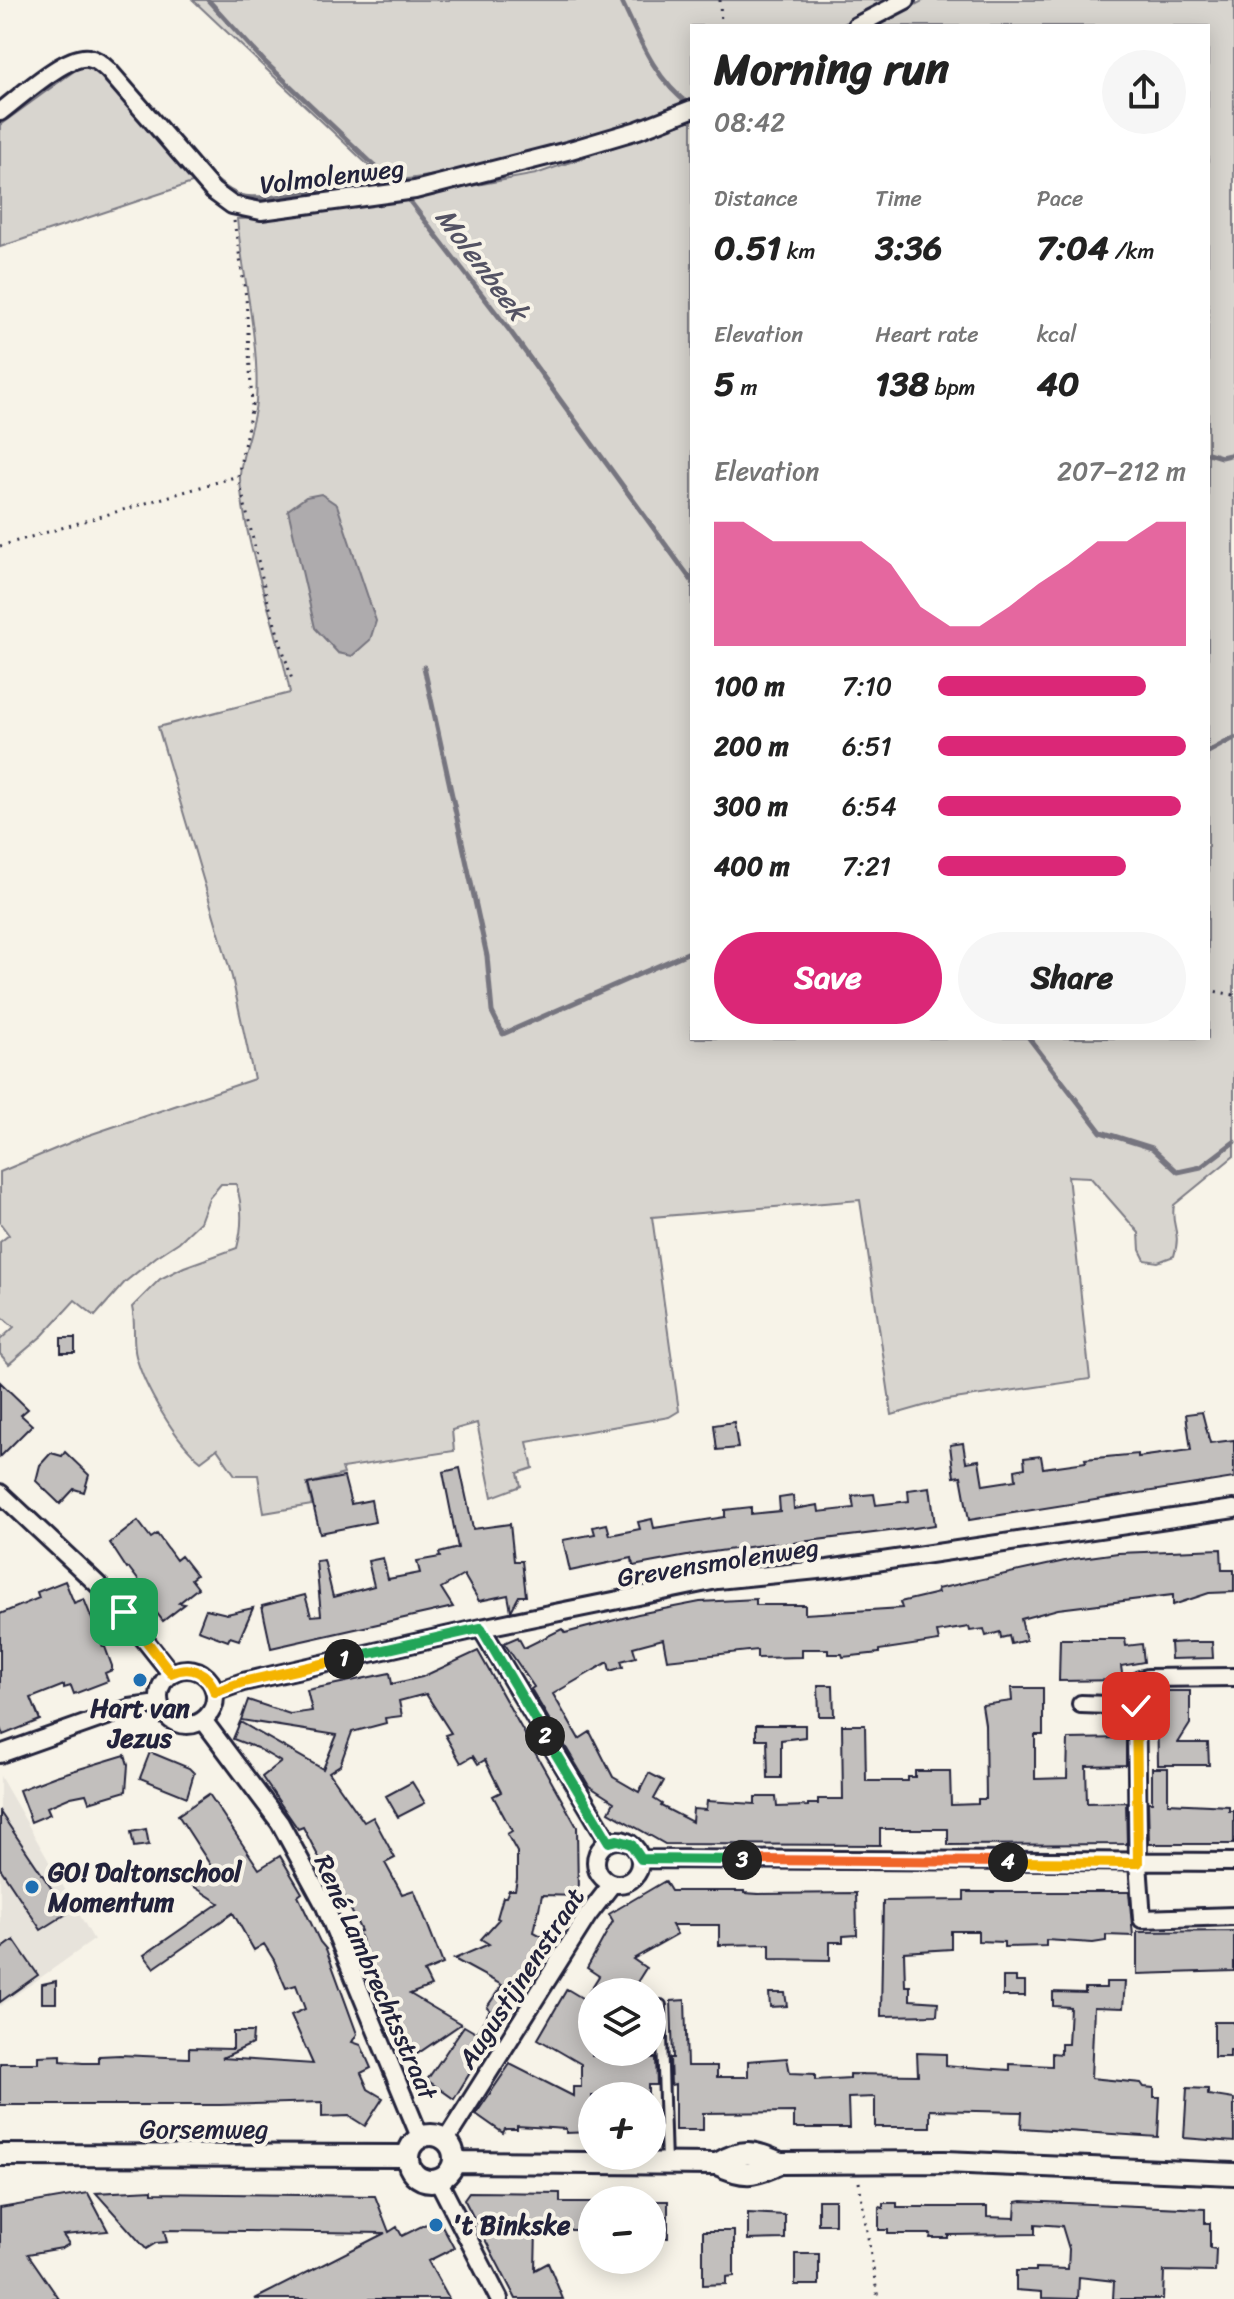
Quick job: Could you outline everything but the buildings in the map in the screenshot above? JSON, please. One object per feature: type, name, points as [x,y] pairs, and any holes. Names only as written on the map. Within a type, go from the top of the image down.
[{"type":"street","points":[[860,24],[906,0]]},
{"type":"street","name":"Volmolenweg","points":[[0,112],[65,64],[78,58],[92,58],[109,71],[213,191],[232,205],[261,211],[415,190],[567,151],[638,130],[690,110]]},
{"type":"street","points":[[0,1493],[109,1595],[171,1673]]},
{"type":"street","name":"Grevensmolenweg","points":[[215,1692],[243,1682],[481,1628],[717,1580],[884,1561],[1234,1509]]},
{"type":"street","points":[[481,1628],[609,1842]]},
{"type":"street","points":[[186,1668],[194,1669],[208,1678],[215,1692],[215,1703],[203,1720],[186,1725],[169,1719],[159,1704],[160,1687],[171,1673],[186,1668]]},
{"type":"street","points":[[1234,1677],[1148,1678],[1140,1680],[1136,1687],[1138,1863],[1142,1919],[1234,1916]]},
{"type":"street","points":[[0,1754],[130,1708],[159,1704]]},
{"type":"street","points":[[1081,1704],[1136,1706]]},
{"type":"street","name":"René Lambrechtsstraat","points":[[203,1720],[280,1823],[324,1904],[420,2137]]},
{"type":"street","points":[[617,1840],[631,1844],[641,1859],[638,1872],[624,1884],[612,1884],[601,1876],[596,1863],[598,1853],[609,1842],[617,1840]]},
{"type":"street","points":[[641,1859],[1234,1862]]},
{"type":"street","name":"Augustijnenstraat","points":[[446,2140],[588,1915],[612,1884]]},
{"type":"street","points":[[432,2135],[446,2140],[453,2151],[454,2162],[448,2173],[438,2180],[419,2178],[408,2164],[411,2145],[420,2137],[432,2135]]},
{"type":"street","points":[[666,2164],[717,2164],[734,2153],[759,2153],[780,2163],[1009,2163],[1234,2174]]},
{"type":"street","name":"Gorsemweg","points":[[0,2155],[407,2156]]},
{"type":"street","points":[[454,2162],[578,2163]]},
{"type":"street","points":[[438,2180],[499,2299]]},
{"type":"path","points":[[720,0],[721,24]]},
{"type":"path","points":[[232,205],[246,297],[252,394],[238,476],[267,598],[293,683]]},
{"type":"path","points":[[0,546],[238,476]]},
{"type":"path","points":[[1210,990],[1234,995]]},
{"type":"path","points":[[855,2162],[878,2299]]},
{"type":"shaded area","points":[[193,0],[888,0],[844,24],[690,24],[690,106],[578,144],[458,172],[386,182]]},
{"type":"shaded area","points":[[924,0],[1234,0],[1234,1156],[1174,1205],[1177,1240],[1174,1256],[1158,1262],[1145,1260],[1140,1250],[1139,1233],[1090,1177],[1068,1176],[1090,1379],[941,1401],[892,1415],[860,1200],[652,1217],[679,1411],[669,1417],[527,1442],[533,1468],[518,1473],[521,1486],[492,1497],[477,1423],[452,1430],[454,1451],[342,1468],[344,1474],[307,1484],[312,1505],[264,1513],[258,1475],[235,1475],[217,1449],[201,1461],[181,1441],[146,1383],[134,1344],[132,1307],[160,1279],[237,1248],[241,1216],[236,1184],[221,1184],[209,1198],[200,1222],[179,1242],[125,1282],[95,1316],[75,1300],[43,1335],[9,1364],[0,1354],[0,1340],[14,1327],[0,1315],[0,1242],[9,1235],[0,1223],[0,1172],[86,1136],[254,1079],[232,977],[158,727],[290,693],[243,506],[240,471],[255,411],[257,379],[237,219],[276,218],[378,203],[536,174],[690,121],[690,1040],[1210,1040],[1210,24],[880,24]]},
{"type":"shaded area","points":[[88,66],[100,72],[198,181],[0,247],[0,122],[74,70]]},
{"type":"shaded area","points":[[321,494],[337,505],[376,621],[370,640],[352,656],[338,653],[315,628],[288,510],[306,497]]},
{"type":"shaded area","name":"GO! Daltonschool Momentum","points":[[0,1776],[94,1940],[0,2006]]},
{"type":"waterway","name":"Molenbeek","points":[[208,0],[264,61],[398,188]]},
{"type":"waterway","points":[[621,0],[658,71],[690,105]]},
{"type":"waterway","points":[[0,123],[77,67]]},
{"type":"waterway","points":[[162,120],[207,172],[237,195],[275,197],[348,185]]},
{"type":"waterway","points":[[363,183],[383,172]]},
{"type":"waterway","name":"Molenbeek","points":[[405,195],[510,331],[690,578]]},
{"type":"waterway","points":[[1210,454],[1221,457],[1234,454]]},
{"type":"waterway","points":[[424,667],[487,956],[492,1012],[503,1034],[690,952]]},
{"type":"waterway","points":[[1210,751],[1234,738]]},
{"type":"waterway","name":"Molenbeek","points":[[1031,1040],[1101,1132],[1152,1148],[1178,1172],[1201,1167],[1234,1142]]},
{"type":"place","name":"Hart van Jezus","points":[[140,1680]]},
{"type":"place","name":"GO! Daltonschool Momentum","points":[[32,1887]]},
{"type":"place","name":"'t Binkske","points":[[436,2225]]},
{"type":"route","points":[[124,1612],[171,1673],[194,1669],[208,1678],[215,1692],[243,1682],[481,1628],[609,1842],[617,1840],[631,1844],[641,1859],[1138,1863],[1136,1706]]}]
